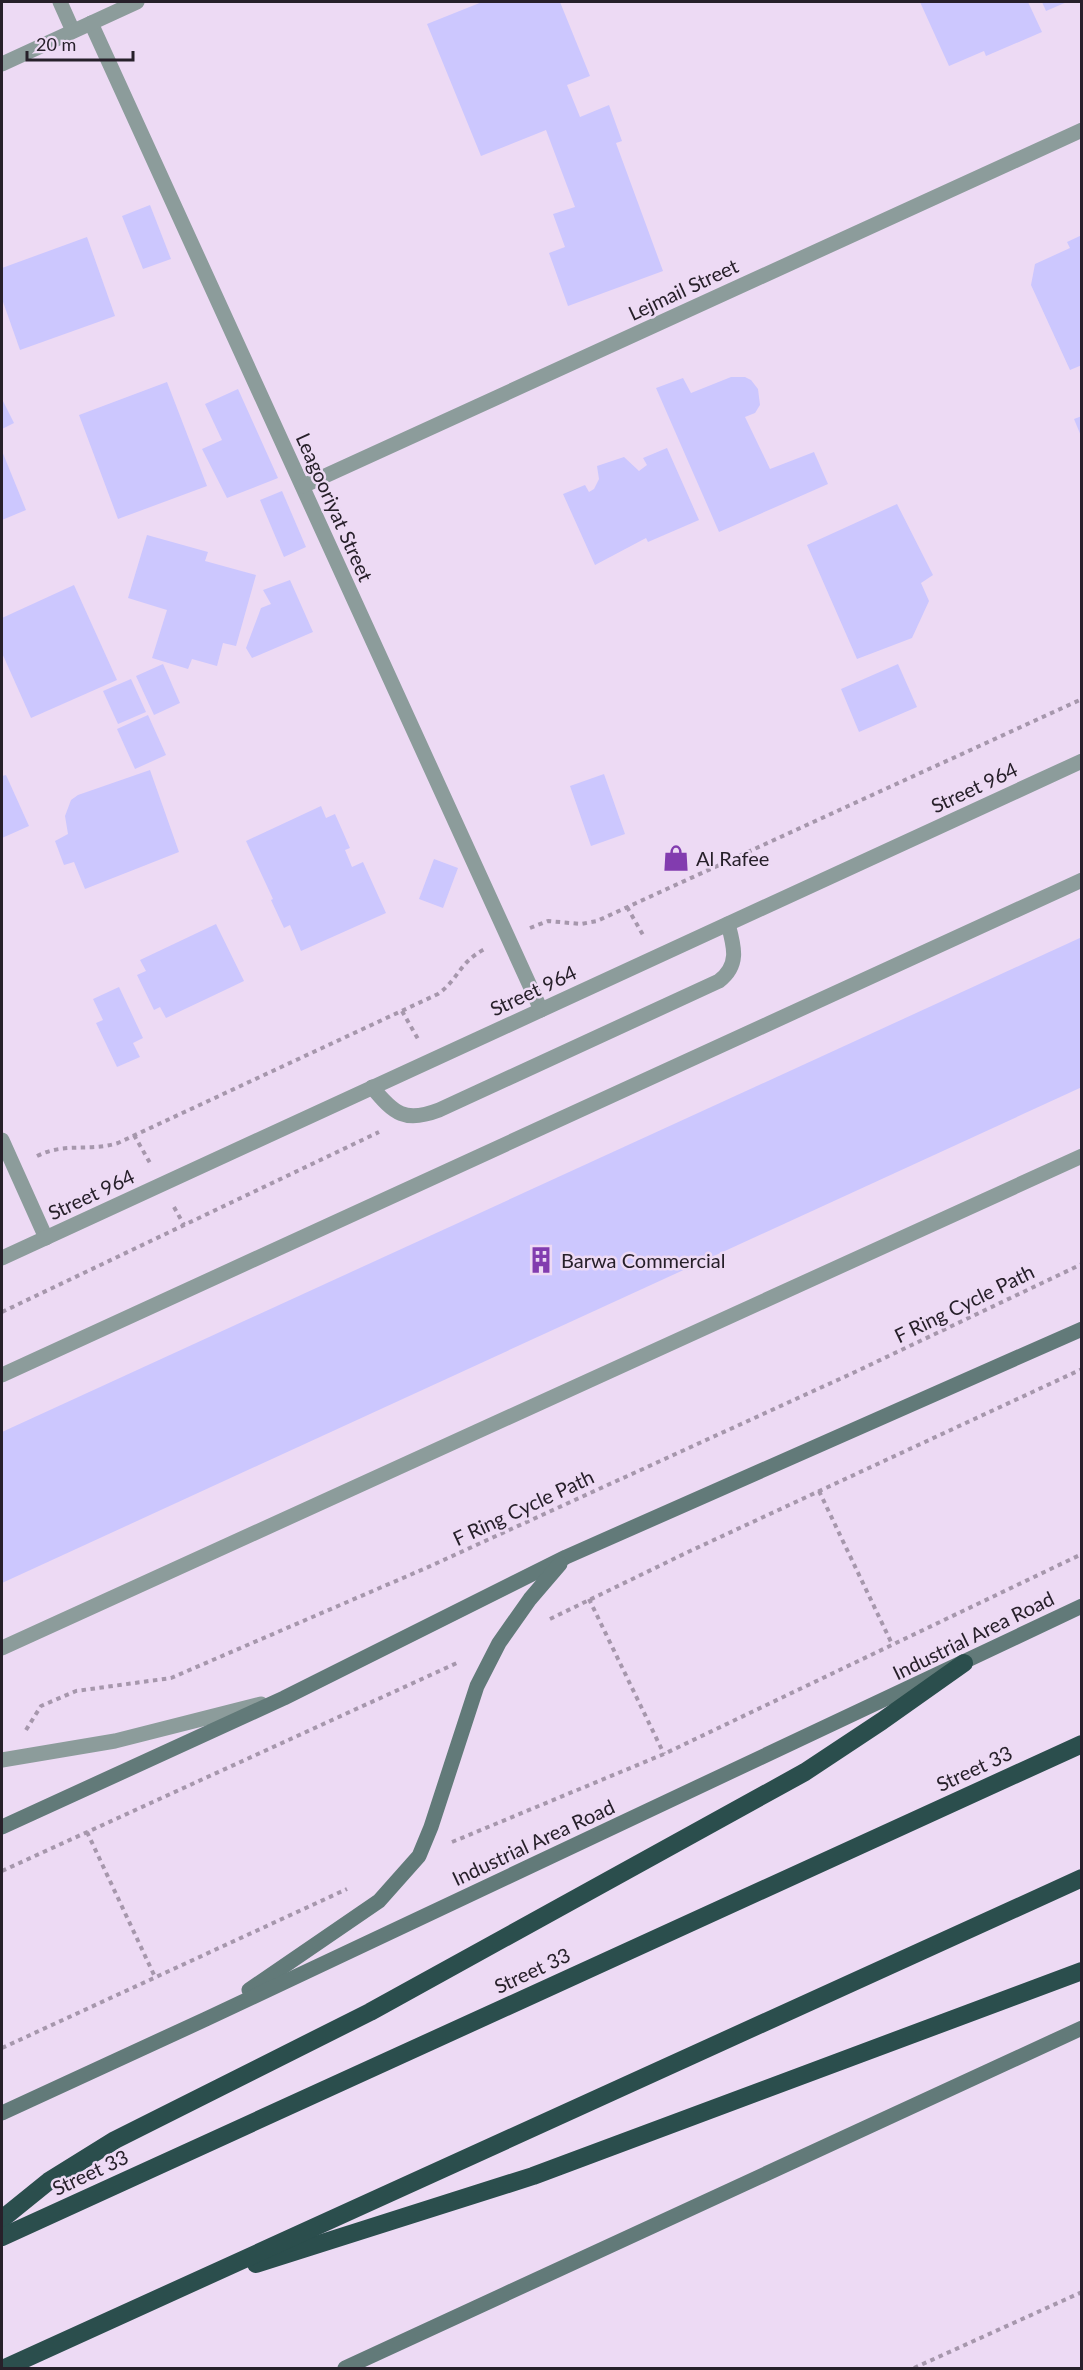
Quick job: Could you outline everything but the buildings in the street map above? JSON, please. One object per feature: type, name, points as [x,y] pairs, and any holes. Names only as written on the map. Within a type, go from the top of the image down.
[{"type":"highway","points":[[2,2219],[49,2181],[115,2140],[370,2012],[805,1772],[964,1663]]},
{"type":"highway","name":"Street 33","points":[[2,2237],[1082,1744]]},
{"type":"highway","points":[[5,2368],[1082,1878]]},
{"type":"highway","points":[[182,2287],[533,2176],[1082,1971]]},
{"type":"street","points":[[60,2],[73,31]]},
{"type":"street","points":[[2,64],[137,2]]},
{"type":"street","name":"Leagooriyat Street","points":[[91,23],[541,1010]]},
{"type":"street","name":"Lejmail Street","points":[[303,486],[1082,130]]},
{"type":"street","name":"Street 964","points":[[2,1258],[1082,761]]},
{"type":"street","points":[[2,1375],[1082,880]]},
{"type":"street","points":[[372,1087],[388,1107],[399,1113],[411,1116],[425,1115],[439,1110],[720,981],[735,958],[735,948],[728,924]]},
{"type":"street","points":[[2,1140],[46,1238]]},
{"type":"street","points":[[2,1648],[1082,1156]]},
{"type":"street","points":[[2,1827],[284,1698],[566,1557],[1082,1329]]},
{"type":"street","points":[[206,2019],[379,1901],[419,1856],[431,1827],[477,1686],[499,1643],[530,1599],[566,1557]]},
{"type":"street","name":"Industrial Area Road","points":[[2,2112],[206,2019],[1082,1606]]},
{"type":"street","points":[[4,1760],[115,1741],[284,1698]]},
{"type":"street","points":[[345,2368],[1082,2028]]},
{"type":"path","points":[[14,1167],[57,1148],[97,1148],[118,1143],[438,994],[455,979],[461,965],[468,959],[508,938],[548,921],[581,924],[597,921],[1082,699]]},
{"type":"path","points":[[2,1312],[411,1116]]},
{"type":"path","name":"F Ring Cycle Path","points":[[4,1760],[42,1707],[76,1690],[171,1678],[426,1568],[855,1372],[1082,1264]]},
{"type":"path","points":[[819,1491],[893,1645]]},
{"type":"path","points":[[419,1856],[664,1754],[1082,1554]]},
{"type":"path","points":[[589,1599],[664,1754]]},
{"type":"path","points":[[87,1832],[155,1977]]},
{"type":"path","points":[[2,2049],[355,1885]]},
{"type":"path","points":[[914,2368],[1082,2292]]},
{"type":"place","name":"Al Rafee","points":[[676,858]]},
{"type":"place","name":"Barwa Commercial","points":[[541,1260]]}]
